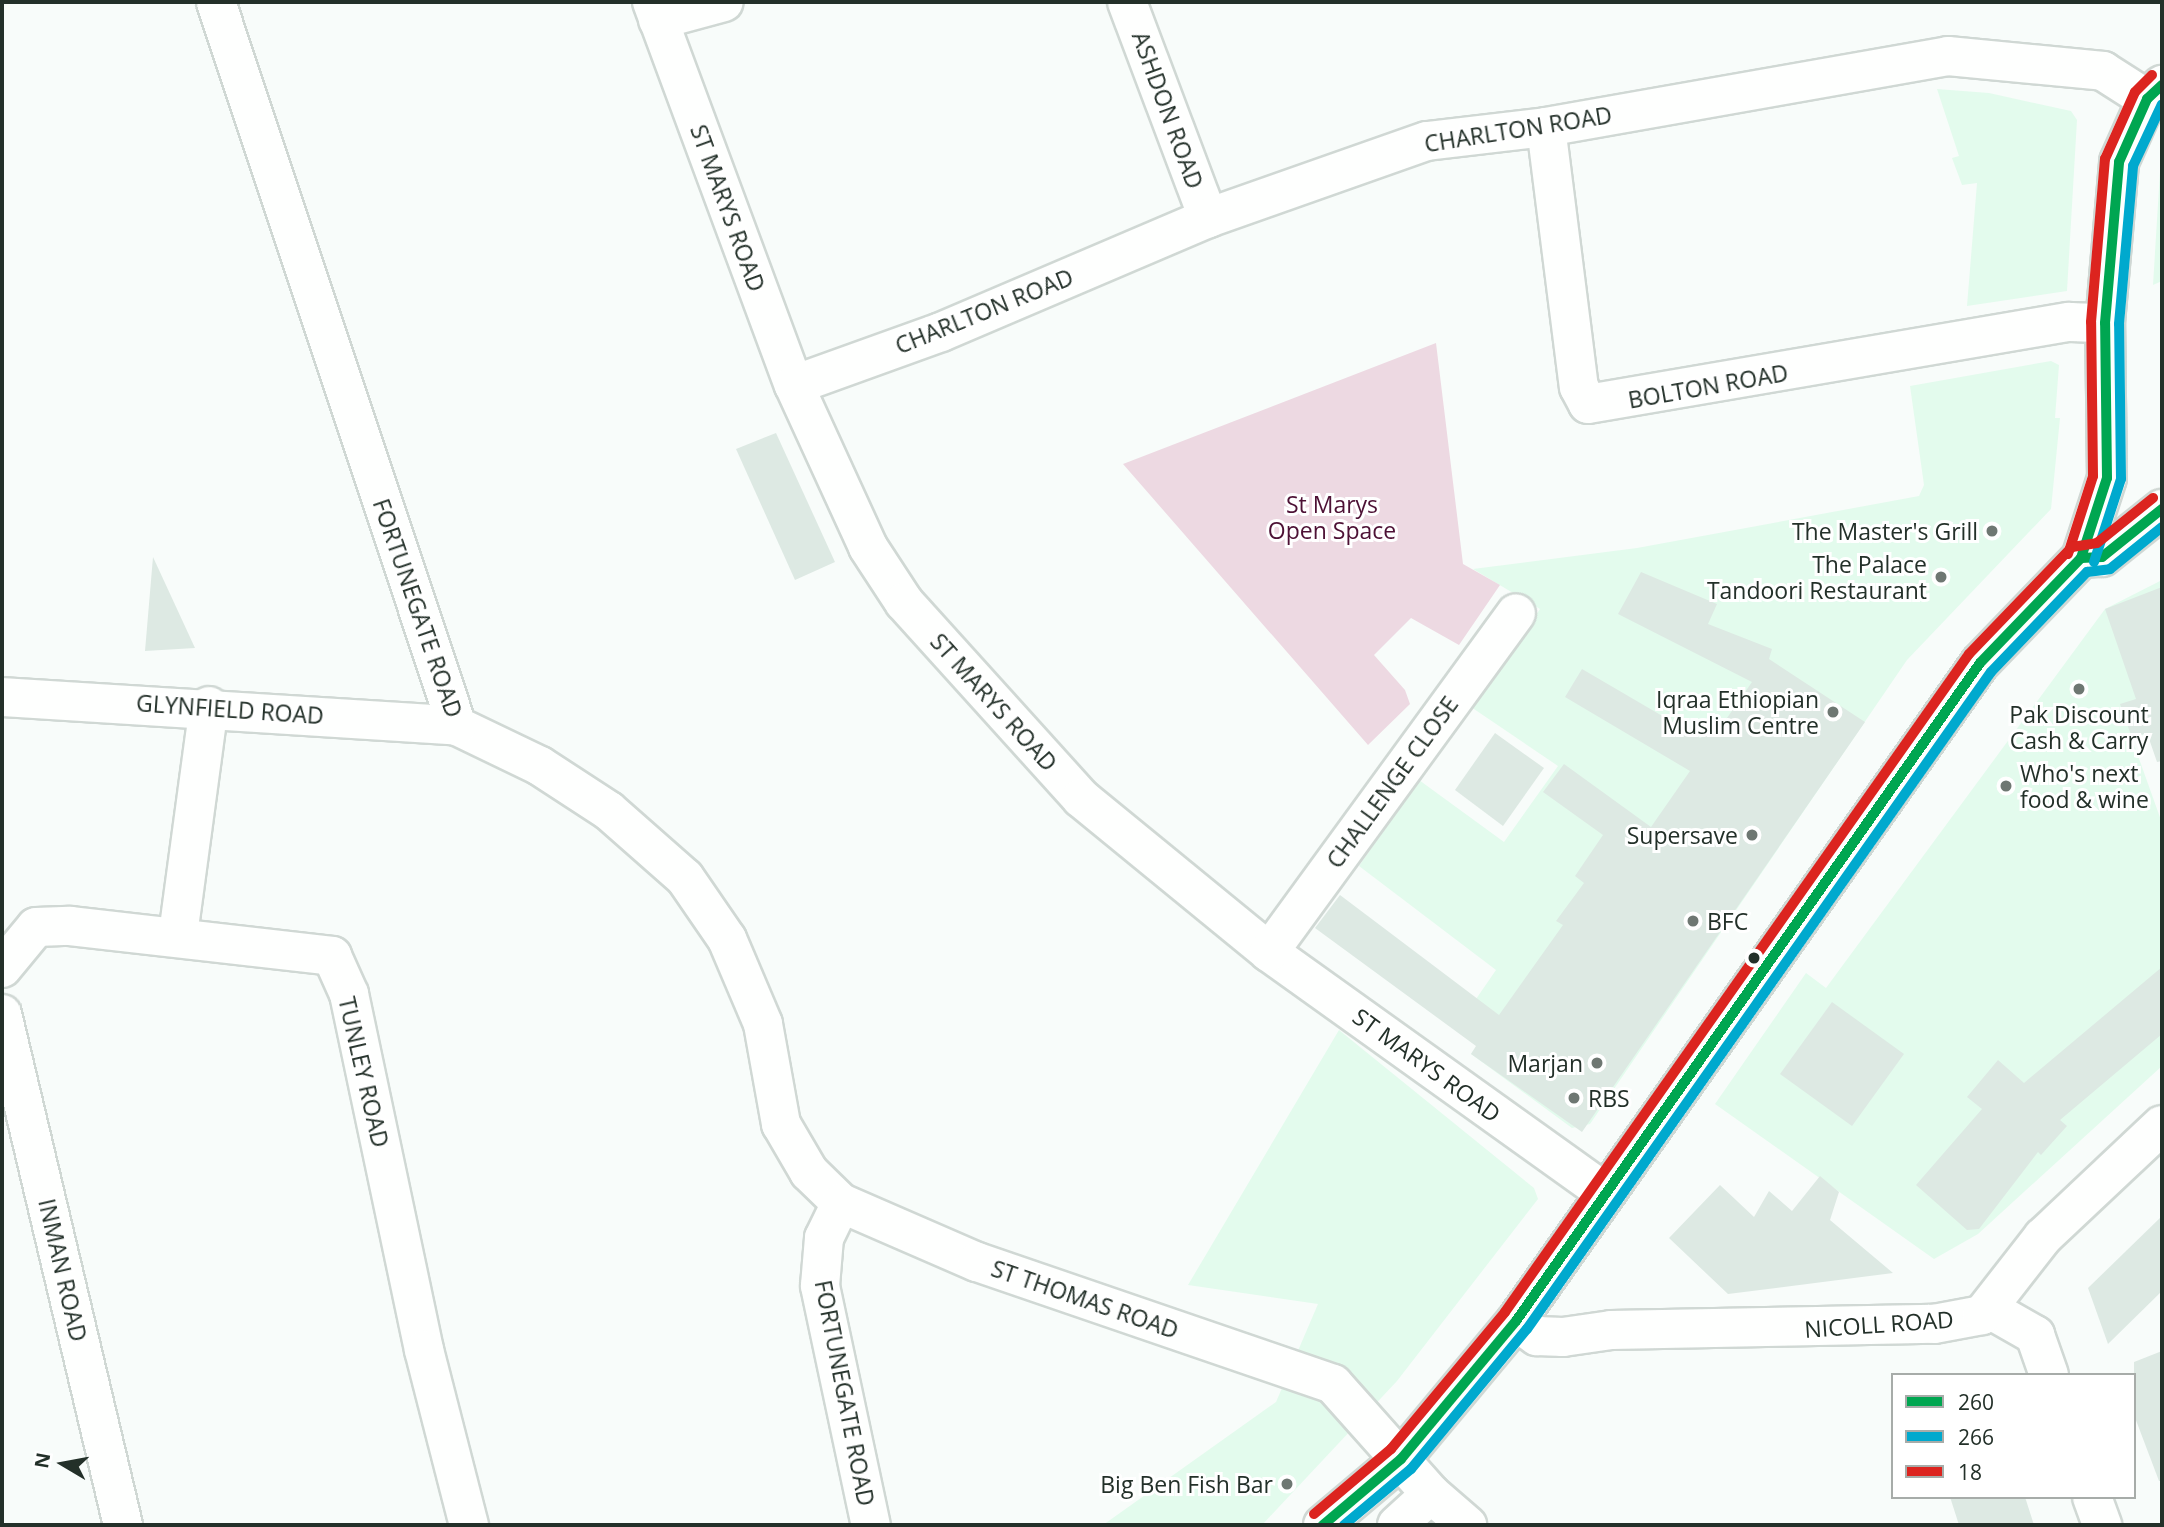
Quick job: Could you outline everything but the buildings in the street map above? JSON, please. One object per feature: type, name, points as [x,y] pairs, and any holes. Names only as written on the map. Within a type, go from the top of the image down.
[{"type":"street","name":"FORTUNEGATE ROAD","points":[[216,2],[457,726],[540,766],[609,811],[685,878],[727,939],[764,1024],[781,1124],[791,1148],[841,1203],[824,1238],[820,1286],[871,1525]]},
{"type":"street","points":[[655,11],[724,2]]},
{"type":"street","name":"ASHDON ROAD","points":[[1127,2],[1208,218]]},
{"type":"street","name":"ST MARYS ROAD","points":[[655,11],[794,384],[868,547],[904,602],[1081,798],[1269,952],[1606,1193]]},
{"type":"street","name":"CHARLTON ROAD","points":[[794,384],[941,332],[1208,218],[1427,141],[1546,127],[1948,56],[2103,71],[2155,92]]},
{"type":"street","points":[[1323,1525],[1401,1458],[1516,1321],[1980,663],[2081,558],[2107,478],[2105,323],[2119,162],[2155,92]]},
{"type":"street","name":"BOLTON ROAD","points":[[1546,127],[1579,387],[1588,404],[2069,322],[2105,323]]},
{"type":"street","points":[[2081,558],[2102,557],[2161,510],[2107,478]]},
{"type":"street","name":"CHALLENGE CLOSE","points":[[1269,952],[1516,613]]},
{"type":"street","name":"GLYNFIELD ROAD","points":[[2,697],[209,706],[457,726]]},
{"type":"street","points":[[2,968],[36,928],[178,935],[209,706]]},
{"type":"street","name":"TUNLEY ROAD","points":[[178,935],[332,956],[349,994],[424,1350],[469,1525]]},
{"type":"street","name":"INMAN ROAD","points":[[2,1014],[123,1525]]},
{"type":"street","points":[[2048,1373],[2035,1335],[1992,1310],[2006,1280],[2027,1254],[2162,1125]]},
{"type":"street","name":"ST THOMAS ROAD","points":[[841,1203],[977,1262],[1333,1384],[1401,1458]]},
{"type":"street","name":"NICOLL ROAD","points":[[1516,1321],[1537,1336],[1563,1337],[1611,1331],[1934,1324],[1992,1310]]},
{"type":"street","points":[[1401,1458],[1431,1494],[1467,1525]]},
{"type":"street","points":[[1397,1525],[1431,1494]]},
{"type":"street","points":[[2093,1499],[2102,1525]]},
{"type":"shaded area","points":[[1937,89],[1989,93],[2071,111],[2077,120],[2067,291],[1967,306],[1977,183],[1962,185],[1952,158],[1959,156]]},
{"type":"shaded area","points":[[2162,162],[2162,281],[2153,285],[2160,172]]},
{"type":"shaded area","points":[[2051,361],[2059,365],[2055,418],[2060,418],[2051,509],[1907,660],[1590,1124],[1572,1128],[1471,1054],[1498,1016],[1476,999],[1496,970],[1359,866],[1419,780],[1504,842],[1558,766],[1471,707],[1540,609],[1473,569],[1637,548],[1919,496],[1924,485],[1910,386]]},
{"type":"shaded area","points":[[2162,580],[2162,728],[2132,739],[2162,823],[2162,1066],[1978,1234],[1934,1259],[1715,1104],[1806,973],[1826,988],[2105,609]]},
{"type":"shaded area","points":[[1339,1030],[1534,1188],[1538,1199],[1397,1381],[1262,1525],[1103,1525],[1276,1402],[1318,1304],[1188,1285]]},
{"type":"green space","name":"St Marys Open Space","points":[[1436,343],[1463,564],[1500,585],[1459,645],[1411,618],[1374,655],[1405,690],[1410,704],[1368,745],[1123,464]]},
{"type":"transit line","name":"18","points":[[2068,554],[2093,476],[2091,322],[2105,159],[2135,92],[2152,75]]},
{"type":"transit line","name":"260","points":[[2081,558],[2107,478],[2105,323],[2119,162],[2147,99],[2162,85]]},
{"type":"transit line","name":"266","points":[[2094,562],[2121,479],[2119,324],[2133,166],[2162,104]]},
{"type":"transit line","name":"18","points":[[1314,1514],[1391,1449],[1505,1312],[1969,654],[2072,547],[2097,543],[2153,498]]},
{"type":"transit line","name":"260","points":[[1323,1525],[1401,1459],[1516,1321],[1980,663],[2081,558],[2102,557],[2162,509]]},
{"type":"transit line","name":"266","points":[[1344,1525],[1411,1469],[1527,1329],[1991,672],[2087,572],[2110,569],[2162,527]]},
{"type":"place","name":"The Master's Grill","points":[[1992,531]]},
{"type":"place","name":"The Palace Tandoori Restaurant","points":[[1941,577]]},
{"type":"place","name":"Pak Discount Cash & Carry","points":[[2079,689]]},
{"type":"place","name":"Iqraa Ethiopian Muslim Centre","points":[[1833,712]]},
{"type":"place","name":"Who's next food & wine","points":[[2006,786]]},
{"type":"place","name":"Supersave","points":[[1752,835]]},
{"type":"place","name":"BFC","points":[[1693,921]]},
{"type":"place","name":"Marjan","points":[[1597,1063]]},
{"type":"place","name":"RBS","points":[[1574,1098]]},
{"type":"place","name":"Big Ben Fish Bar","points":[[1287,1484]]}]
